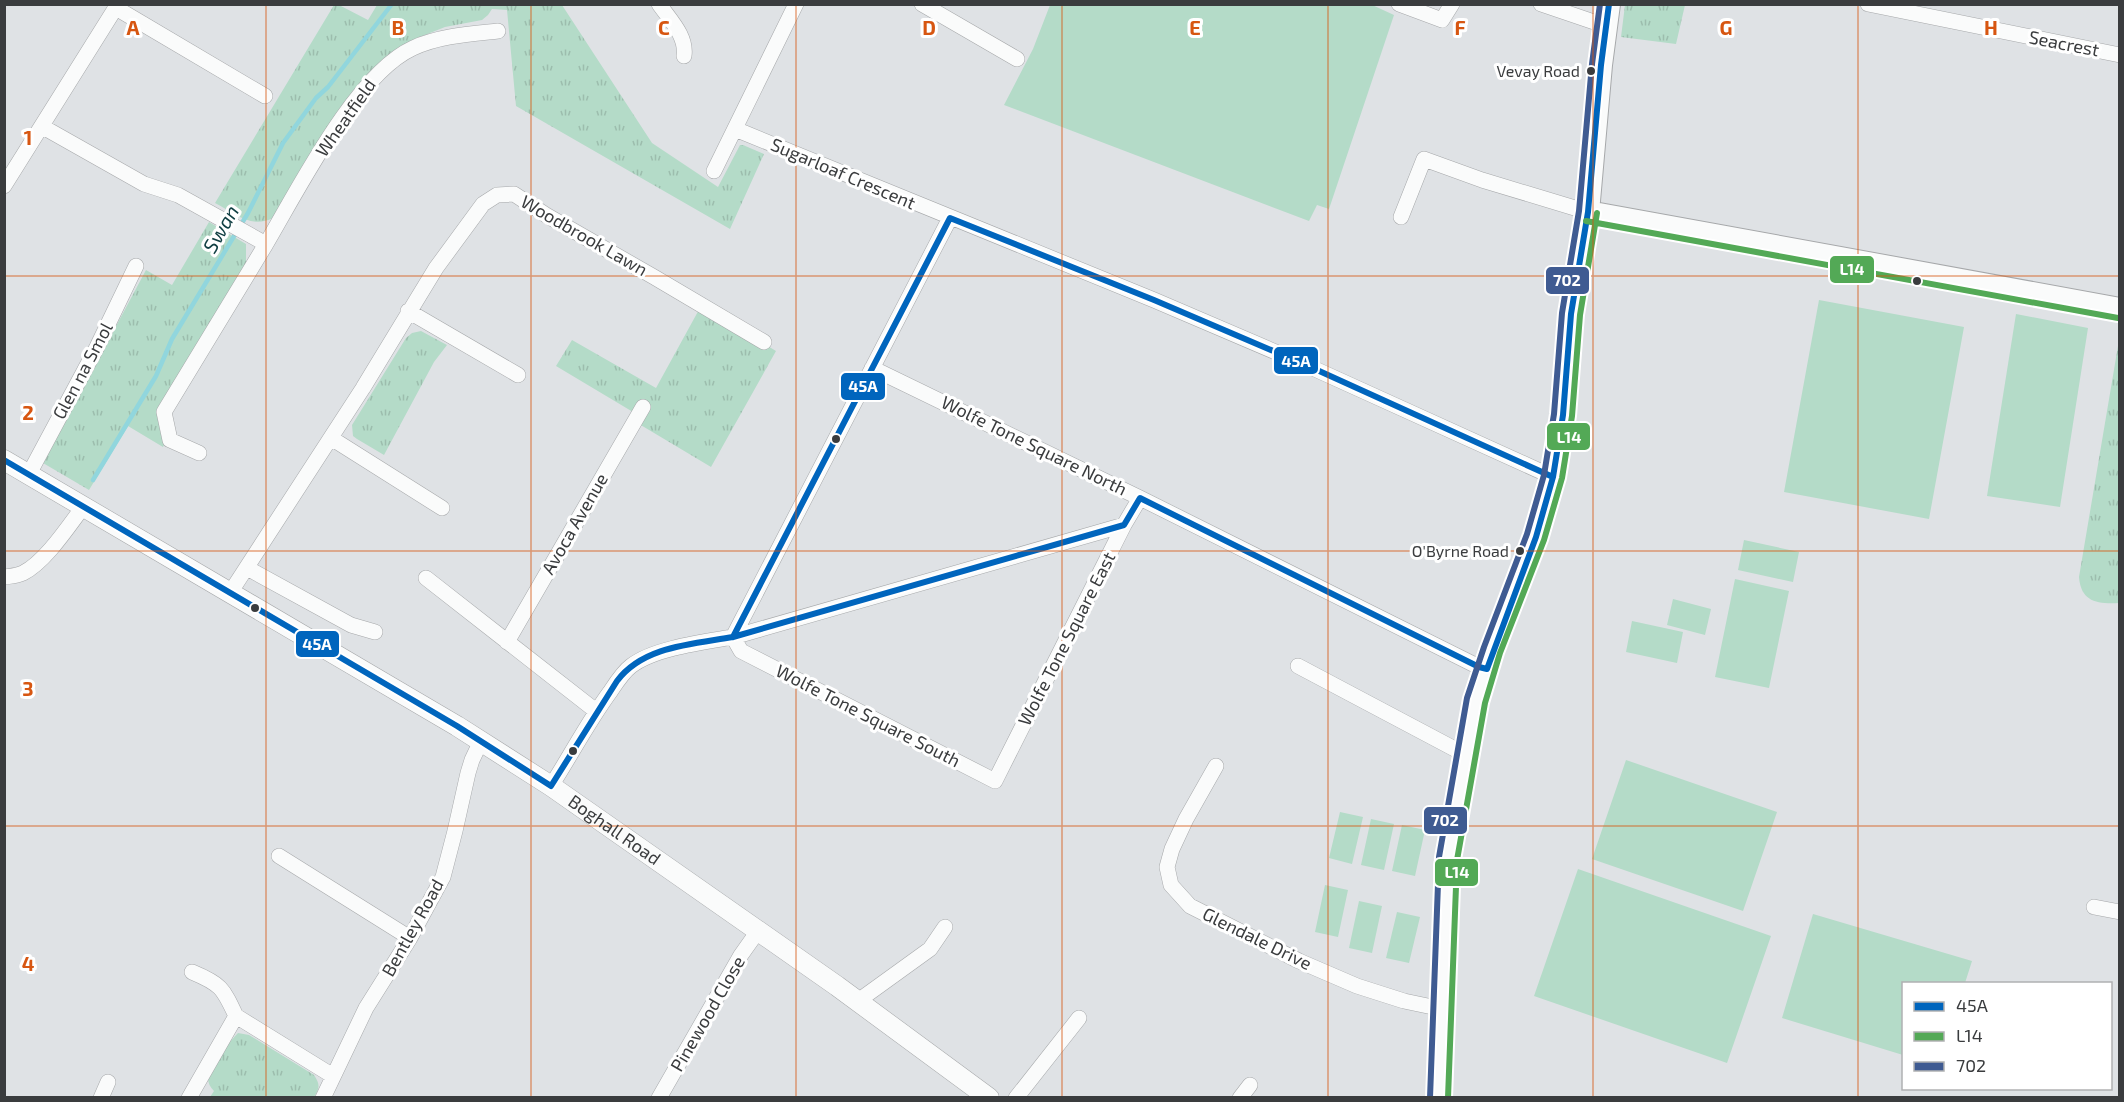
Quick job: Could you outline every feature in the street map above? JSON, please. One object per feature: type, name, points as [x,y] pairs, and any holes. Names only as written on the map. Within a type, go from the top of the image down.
[{"type":"main road","points":[[1439,1098],[1448,859],[1476,701],[1536,537],[1553,477],[1563,415],[1571,314],[1588,212],[1607,14]]},
{"type":"main road","points":[[1588,212],[2120,309]]},
{"type":"street","points":[[659,4],[682,37],[685,48],[684,56]]},
{"type":"street","points":[[714,171],[796,4]]},
{"type":"street","points":[[922,4],[1017,59]]},
{"type":"street","points":[[1399,4],[1442,20],[1452,4]]},
{"type":"street","points":[[1541,4],[1594,22],[1607,14]]},
{"type":"street","name":"Seacrest","points":[[1868,4],[2120,55]]},
{"type":"street","points":[[4,186],[117,6],[266,96]]},
{"type":"street","name":"Wheatfield","points":[[199,453],[170,440],[164,412],[334,130],[376,74],[412,48],[453,36],[498,31]]},
{"type":"street","points":[[43,127],[144,184],[178,195],[266,244]]},
{"type":"street","name":"Sugarloaf Crescent","points":[[735,129],[950,218]]},
{"type":"street","points":[[1401,217],[1424,159],[1482,180],[1588,212]]},
{"type":"street","name":"Woodbrook Lawn","points":[[230,593],[331,438],[436,268],[483,204],[497,195],[514,194],[764,342]]},
{"type":"street","points":[[733,637],[950,218],[1155,300],[1306,365],[1553,477]]},
{"type":"street","name":"Glen na Smol","points":[[29,474],[97,346],[136,266]]},
{"type":"street","points":[[408,311],[518,375]]},
{"type":"street","name":"Wolfe Tone Square North","points":[[872,368],[1487,669]]},
{"type":"street","name":"Avoca Avenue","points":[[507,642],[643,407]]},
{"type":"street","points":[[331,438],[441,508]]},
{"type":"street","name":"Boghall Road","points":[[4,460],[481,741],[551,786],[858,1001],[989,1098]]},
{"type":"street","name":"Wolfe Tone Square East","points":[[995,781],[1124,525],[1140,498]]},
{"type":"street","points":[[4,577],[28,570],[43,556],[83,507]]},
{"type":"street","points":[[551,786],[596,711],[631,666],[656,654],[683,646],[733,637],[1124,525]]},
{"type":"street","points":[[247,568],[351,625],[375,632]]},
{"type":"street","points":[[426,578],[596,711]]},
{"type":"street","name":"Wolfe Tone Square South","points":[[733,637],[741,651],[995,781]]},
{"type":"street","points":[[1298,666],[1466,755]]},
{"type":"street","name":"Bentley Road","points":[[323,1098],[366,1008],[410,938],[443,877],[470,766],[481,741]]},
{"type":"street","name":"Glendale Drive","points":[[1216,766],[1186,819],[1172,849],[1167,867],[1171,885],[1190,906],[1299,961],[1358,986],[1404,1001],[1442,1009]]},
{"type":"street","points":[[279,856],[410,938]]},
{"type":"street","points":[[2094,907],[2120,912]]},
{"type":"street","points":[[858,1001],[930,949],[945,927]]},
{"type":"street","name":"Pinewood Close","points":[[659,1098],[741,955],[758,931]]},
{"type":"street","points":[[192,972],[223,988],[236,1016],[333,1076]]},
{"type":"street","points":[[189,1098],[236,1016]]},
{"type":"street","points":[[1016,1098],[1079,1018]]},
{"type":"street","points":[[101,1098],[108,1082]]},
{"type":"street","points":[[1240,1098],[1250,1085]]},
{"type":"green space","points":[[1370,4],[1394,15],[1329,209],[1317,205],[1309,221],[1004,105],[1033,49],[1050,5]]},
{"type":"green space","points":[[334,5],[339,5],[368,20],[377,5],[562,5],[652,143],[718,187],[740,145],[764,154],[730,229],[516,106],[507,10],[492,9],[482,20],[445,27],[410,41],[380,63],[327,128],[273,218],[265,221],[250,221],[215,203]]},
{"type":"green space","points":[[1625,5],[1685,5],[1676,44],[1621,37]]},
{"type":"green space","points":[[209,222],[246,244],[246,265],[159,421],[165,443],[163,447],[128,426],[89,490],[43,463],[146,270],[172,285]]},
{"type":"green space","points":[[1819,300],[1964,327],[1929,519],[1784,492]]},
{"type":"green space","points":[[701,306],[776,351],[711,467],[634,421],[638,415],[556,366],[572,340],[656,388]]},
{"type":"green space","points":[[2016,314],[2088,328],[2060,507],[1987,496]]},
{"type":"green space","points":[[421,331],[447,345],[434,362],[384,455],[353,436],[352,425],[406,338],[412,333]]},
{"type":"green space","points":[[2119,340],[2119,603],[2104,603],[2092,600],[2083,592],[2079,577]]},
{"type":"green space","points":[[1744,540],[1799,552],[1793,582],[1738,570]]},
{"type":"green space","points":[[1735,579],[1789,591],[1769,688],[1715,677]]},
{"type":"green space","points":[[1673,599],[1711,609],[1705,635],[1667,625]]},
{"type":"green space","points":[[1632,621],[1683,632],[1677,663],[1626,652]]},
{"type":"green space","points":[[1626,760],[1777,812],[1743,911],[1592,859]]},
{"type":"green space","points":[[1340,812],[1363,817],[1352,864],[1329,858]]},
{"type":"green space","points":[[1371,819],[1394,824],[1384,870],[1361,865]]},
{"type":"green space","points":[[1402,825],[1425,830],[1415,876],[1392,871]]},
{"type":"green space","points":[[1578,869],[1771,936],[1727,1063],[1534,996]]},
{"type":"green space","points":[[1325,885],[1348,890],[1338,937],[1315,932]]},
{"type":"green space","points":[[1359,901],[1382,906],[1372,953],[1349,948]]},
{"type":"green space","points":[[1397,912],[1420,917],[1409,963],[1386,958]]},
{"type":"green space","points":[[1813,914],[1972,961],[1965,982],[1902,982],[1902,1055],[1782,1018]]},
{"type":"green space","points":[[238,1033],[249,1035],[314,1075],[318,1086],[314,1097],[210,1097],[214,1091],[208,1082],[209,1073],[220,1054]]},
{"type":"waterway","name":"Swan","points":[[93,480],[156,376],[172,339],[248,213],[283,143],[316,98],[328,87],[392,4]]},
{"type":"transit line","name":"702","points":[[1430,1098],[1439,857],[1467,698],[1527,534],[1544,475],[1554,414],[1562,313],[1579,211],[1592,64],[1600,4]]},
{"type":"transit line","name":"45A","points":[[551,786],[617,681],[640,660],[670,648],[733,637],[1124,525],[1140,498],[1487,669],[1536,537],[1553,477],[1563,415],[1571,314],[1588,212],[1601,65],[1609,4]]},
{"type":"transit line","name":"L14","points":[[1448,1098],[1457,860],[1485,703],[1500,653],[1544,540],[1562,478],[1572,416],[1580,315],[1597,213]]},
{"type":"transit line","name":"45A","points":[[733,637],[950,218],[1154,300],[1306,365],[1553,477]]},
{"type":"transit line","name":"L14","points":[[1586,221],[2118,318]]},
{"type":"transit line","name":"45A","points":[[4,460],[457,726],[551,786]]},
{"type":"place","name":"Vevay Road","points":[[1591,71]]},
{"type":"place","name":"O'Byrne Road","points":[[1520,551]]}]
